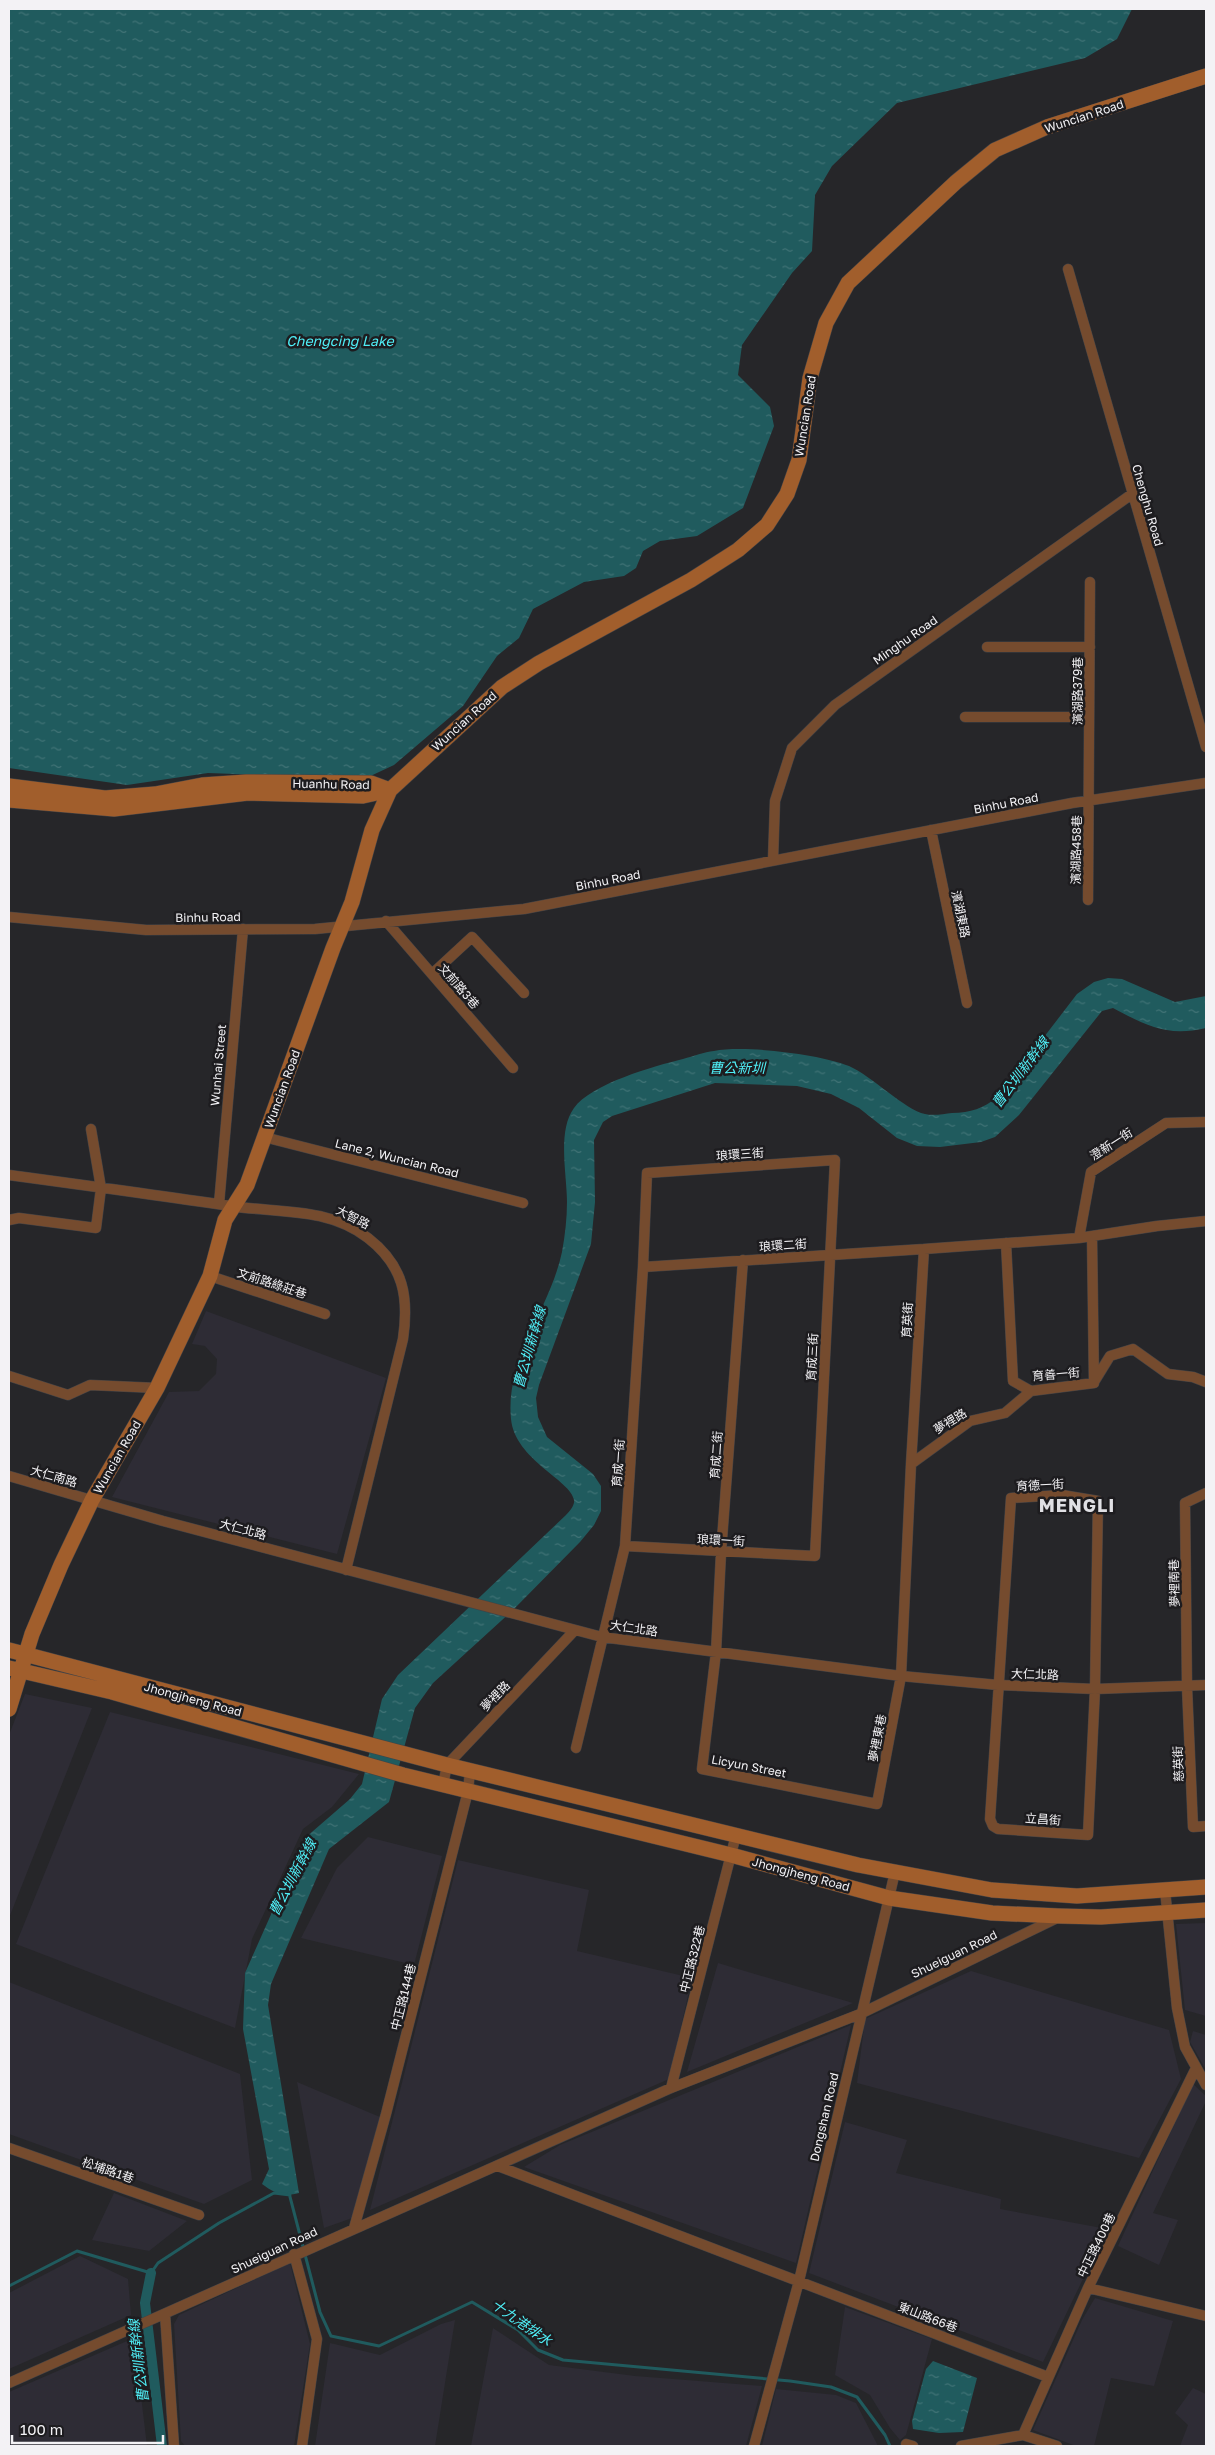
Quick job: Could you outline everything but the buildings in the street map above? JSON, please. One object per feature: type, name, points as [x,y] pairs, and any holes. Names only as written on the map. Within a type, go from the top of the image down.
[{"type":"street","name":"Wuncian Road","points":[[9,1709],[15,1670],[26,1655],[32,1634],[61,1565],[92,1500],[157,1388],[210,1276],[225,1220],[226,1206],[247,1185],[352,902],[372,830],[390,790],[502,687],[539,663],[691,580],[738,550],[767,525],[787,494],[799,460],[810,378],[826,323],[848,283],[956,182],[995,150],[1047,127],[1206,76]]},
{"type":"street","name":"Chenghu Road","points":[[1068,268],[1206,747]]},
{"type":"street","name":"Minghu Road","points":[[773,860],[775,801],[792,748],[835,705],[1132,494]]},
{"type":"street","name":"濱湖路379巷","points":[[1089,800],[1090,582]]},
{"type":"street","points":[[987,647],[1090,647]]},
{"type":"street","points":[[965,717],[1089,717]]},
{"type":"street","name":"Huanhu Road","points":[[9,786],[105,798],[155,794],[202,785],[246,782],[371,783],[390,790]]},
{"type":"street","name":"Binhu Road","points":[[9,918],[146,930],[316,929],[524,909],[1089,800],[1206,783]]},
{"type":"street","name":"Huanhu Road","points":[[9,800],[114,809],[248,792],[363,796],[390,790]]},
{"type":"street","name":"濱湖路458巷","points":[[1088,900],[1089,800]]},
{"type":"street","name":"濱湖東路","points":[[931,830],[967,1002]]},
{"type":"street","name":"文前路3巷","points":[[386,921],[513,1068]]},
{"type":"street","name":"Wunhai Street","points":[[226,1206],[243,929]]},
{"type":"street","points":[[432,974],[472,937],[524,993]]},
{"type":"street","name":"澄新一街","points":[[1079,1238],[1091,1172],[1166,1124],[1206,1122]]},
{"type":"street","points":[[9,1220],[19,1218],[96,1228],[101,1188],[90,1130]]},
{"type":"street","name":"Lane 2, Wuncian Road","points":[[264,1137],[523,1204]]},
{"type":"street","name":"琅環三街","points":[[647,1174],[835,1160]]},
{"type":"street","name":"育成三街","points":[[815,1556],[835,1160]]},
{"type":"street","name":"育成一街","points":[[576,1748],[625,1546],[644,1266],[647,1174]]},
{"type":"street","name":"大智路","points":[[9,1175],[226,1206],[319,1214],[346,1224],[369,1239],[391,1261],[401,1277],[407,1310],[404,1339],[346,1570]]},
{"type":"street","points":[[924,1249],[1079,1238],[1157,1226],[1206,1221]]},
{"type":"street","name":"育善一街","points":[[1006,1243],[1014,1381],[1031,1391],[1094,1383],[1092,1236]]},
{"type":"street","name":"琅環二街","points":[[644,1266],[924,1249]]},
{"type":"street","name":"育英街","points":[[901,1676],[924,1249]]},
{"type":"street","name":"育成二街","points":[[716,1652],[721,1553],[743,1260]]},
{"type":"street","name":"文前路綠莊巷","points":[[210,1276],[325,1314]]},
{"type":"street","points":[[1094,1383],[1110,1356],[1133,1350],[1168,1374],[1193,1377],[1206,1382]]},
{"type":"street","points":[[9,1376],[68,1395],[90,1384],[157,1388]]},
{"type":"street","name":"夢裡路","points":[[911,1464],[970,1421],[1005,1413],[1031,1391]]},
{"type":"street","name":"大仁南路","points":[[9,1476],[92,1500]]},
{"type":"street","name":"夢裡南巷","points":[[1188,1687],[1185,1503],[1206,1493]]},
{"type":"street","name":"育德一街","points":[[998,1685],[1011,1498],[1062,1495],[1098,1500],[1095,1689]]},
{"type":"street","name":"大仁北路","points":[[92,1500],[163,1521],[602,1637],[901,1676],[998,1685],[1095,1689],[1206,1686]]},
{"type":"street","name":"琅環一街","points":[[625,1546],[721,1553],[815,1556]]},
{"type":"street","name":"夢裡路","points":[[447,1765],[575,1630]]},
{"type":"street","name":"Jhongjheng Road","points":[[9,1650],[470,1771],[858,1865],[992,1890],[1077,1896],[1206,1887]]},
{"type":"street","name":"Licyun Street","points":[[716,1652],[702,1769],[877,1804]]},
{"type":"street","name":"Jhongjheng Road","points":[[15,1670],[112,1692],[403,1775],[731,1855],[889,1898],[992,1913],[1059,1916],[1102,1917],[1206,1910]]},
{"type":"street","name":"夢裡東巷","points":[[877,1804],[901,1676]]},
{"type":"street","name":"立昌街","points":[[998,1685],[990,1822],[998,1829],[1088,1835],[1095,1689]]},
{"type":"street","name":"慈英街","points":[[1188,1687],[1193,1827],[1206,1826]]},
{"type":"street","points":[[443,1785],[447,1765]]},
{"type":"street","name":"中正路144巷","points":[[354,2228],[386,2114],[468,1791],[470,1771]]},
{"type":"street","name":"中正路322巷","points":[[671,2088],[736,1836]]},
{"type":"street","name":"Dongshan Road","points":[[754,2446],[799,2281],[860,2014],[895,1872]]},
{"type":"street","points":[[1165,1890],[1177,2008],[1186,2047],[1206,2085]]},
{"type":"street","name":"Shueiguan Road","points":[[9,2383],[321,2242],[551,2143],[671,2088],[860,2014],[1059,1916]]},
{"type":"street","name":"中正路400巷","points":[[1023,2435],[1088,2288],[1196,2068]]},
{"type":"street","name":"松埔路1巷","points":[[9,2148],[199,2215]]},
{"type":"street","name":"東山路66巷","points":[[498,2166],[1048,2377]]},
{"type":"street","points":[[297,2253],[317,2339],[302,2446]]},
{"type":"street","points":[[1088,2288],[1206,2316]]},
{"type":"street","points":[[162,2315],[174,2446]]},
{"type":"street","points":[[961,2446],[1023,2435],[1057,2446]]},
{"type":"shaded area","points":[[206,1311],[386,1378],[337,1554],[112,1497],[169,1392],[199,1391],[216,1374],[217,1359],[205,1346],[192,1344]]},
{"type":"shaded area","points":[[25,1694],[92,1708],[9,1918],[9,1735]]},
{"type":"shaded area","points":[[110,1712],[359,1774],[332,1807],[303,1829],[252,1939],[235,2028],[16,1944]]},
{"type":"shaded area","points":[[368,1837],[442,1856],[414,1965],[301,1938],[337,1868]]},
{"type":"shaded area","points":[[458,1860],[589,1890],[577,1951],[692,1978],[669,2079],[370,2210]]},
{"type":"shaded area","points":[[1206,1923],[1206,2016],[1185,2010],[1176,1924]]},
{"type":"shaded area","points":[[718,1963],[853,2003],[687,2072]]},
{"type":"shaded area","points":[[971,1971],[1169,2030],[1181,2079],[1139,2158],[857,2083],[865,2019]]},
{"type":"shaded area","points":[[9,1982],[240,2074],[252,2180],[204,2204],[9,2134]]},
{"type":"shaded area","points":[[851,2025],[796,2263],[524,2167],[560,2145]]},
{"type":"shaded area","points":[[1193,2031],[1206,2035],[1206,2070],[1190,2042]]},
{"type":"shaded area","points":[[297,2082],[380,2117],[355,2217],[324,2228]]},
{"type":"shaded area","points":[[1193,2084],[1206,2096],[1206,2101],[1153,2213],[1178,2220],[1159,2265],[1118,2246]]},
{"type":"shaded area","points":[[845,2122],[907,2140],[896,2173],[1001,2199],[1000,2209],[1107,2229],[1043,2362],[809,2273]]},
{"type":"shaded area","points":[[114,2193],[187,2221],[149,2251],[92,2240]]},
{"type":"shaded area","points":[[80,2256],[128,2279],[131,2315],[9,2369],[9,2293]]},
{"type":"shaded area","points":[[290,2263],[310,2344],[294,2446],[185,2446],[181,2441],[174,2324],[179,2315]]},
{"type":"shaded area","points":[[1095,2298],[1173,2321],[1154,2386],[1111,2378],[1094,2446],[1076,2446],[1033,2430],[1082,2320]]},
{"type":"shaded area","points":[[845,2307],[932,2339],[906,2435],[900,2440],[890,2428],[870,2395],[835,2375]]},
{"type":"shaded area","points":[[455,2320],[435,2446],[315,2446],[330,2343],[380,2355],[441,2324]]},
{"type":"shaded area","points":[[493,2328],[549,2365],[635,2376],[762,2386],[746,2446],[471,2446]]},
{"type":"shaded area","points":[[134,2338],[147,2446],[9,2446],[9,2392]]},
{"type":"shaded area","points":[[1193,2388],[1206,2394],[1206,2446],[1180,2446],[1188,2425],[1175,2413]]},
{"type":"shaded area","points":[[776,2389],[836,2395],[856,2403],[877,2446],[762,2446]]},
{"type":"water","name":"Chengcing Lake","points":[[9,9],[1132,9],[1117,39],[1085,58],[897,103],[832,166],[815,195],[812,251],[792,273],[742,345],[738,375],[770,407],[774,426],[743,508],[697,536],[660,541],[643,551],[636,568],[624,576],[584,582],[533,609],[519,638],[497,656],[463,706],[394,765],[364,779],[208,773],[127,785],[9,768]]},
{"type":"water","name":"曹公新圳","points":[[1108,978],[1122,979],[1175,1002],[1206,996],[1206,1028],[1180,1031],[1168,1030],[1147,1025],[1113,1008],[1102,1011],[1019,1115],[995,1137],[981,1142],[940,1147],[917,1146],[897,1138],[859,1108],[831,1094],[797,1086],[715,1083],[612,1116],[603,1122],[594,1140],[595,1202],[591,1244],[539,1385],[536,1398],[538,1417],[547,1437],[593,1474],[601,1486],[601,1511],[594,1525],[580,1542],[512,1611],[433,1683],[415,1708],[389,1802],[329,1849],[271,1984],[268,2005],[299,2193],[283,2194],[266,2187],[262,2184],[269,2169],[243,2029],[245,1973],[305,1838],[350,1799],[362,1784],[382,1699],[398,1675],[566,1515],[574,1504],[571,1492],[522,1446],[515,1433],[511,1419],[511,1397],[521,1355],[548,1294],[562,1252],[567,1208],[564,1141],[569,1118],[574,1108],[582,1099],[594,1091],[640,1071],[706,1052],[744,1049],[801,1054],[849,1066],[868,1077],[898,1100],[925,1114],[939,1115],[971,1111],[982,1107],[998,1097],[1077,994],[1094,982]]},
{"type":"water","points":[[933,2361],[977,2378],[963,2432],[939,2433],[913,2429],[912,2421],[926,2369]]},
{"type":"waterway","points":[[9,2286],[77,2251],[151,2273],[158,2263],[219,2223],[274,2193],[290,2195]]},
{"type":"waterway","name":"十九港排水","points":[[289,2193],[320,2312],[331,2336],[379,2346],[472,2302],[518,2330],[538,2350],[563,2360],[790,2381],[831,2387],[857,2397],[885,2435],[890,2446]]},
{"type":"waterway","name":"曹公圳新幹線","points":[[151,2273],[145,2303],[162,2446]]},
{"type":"district","name":"MENGLI","points":[[1077,1505]]}]
